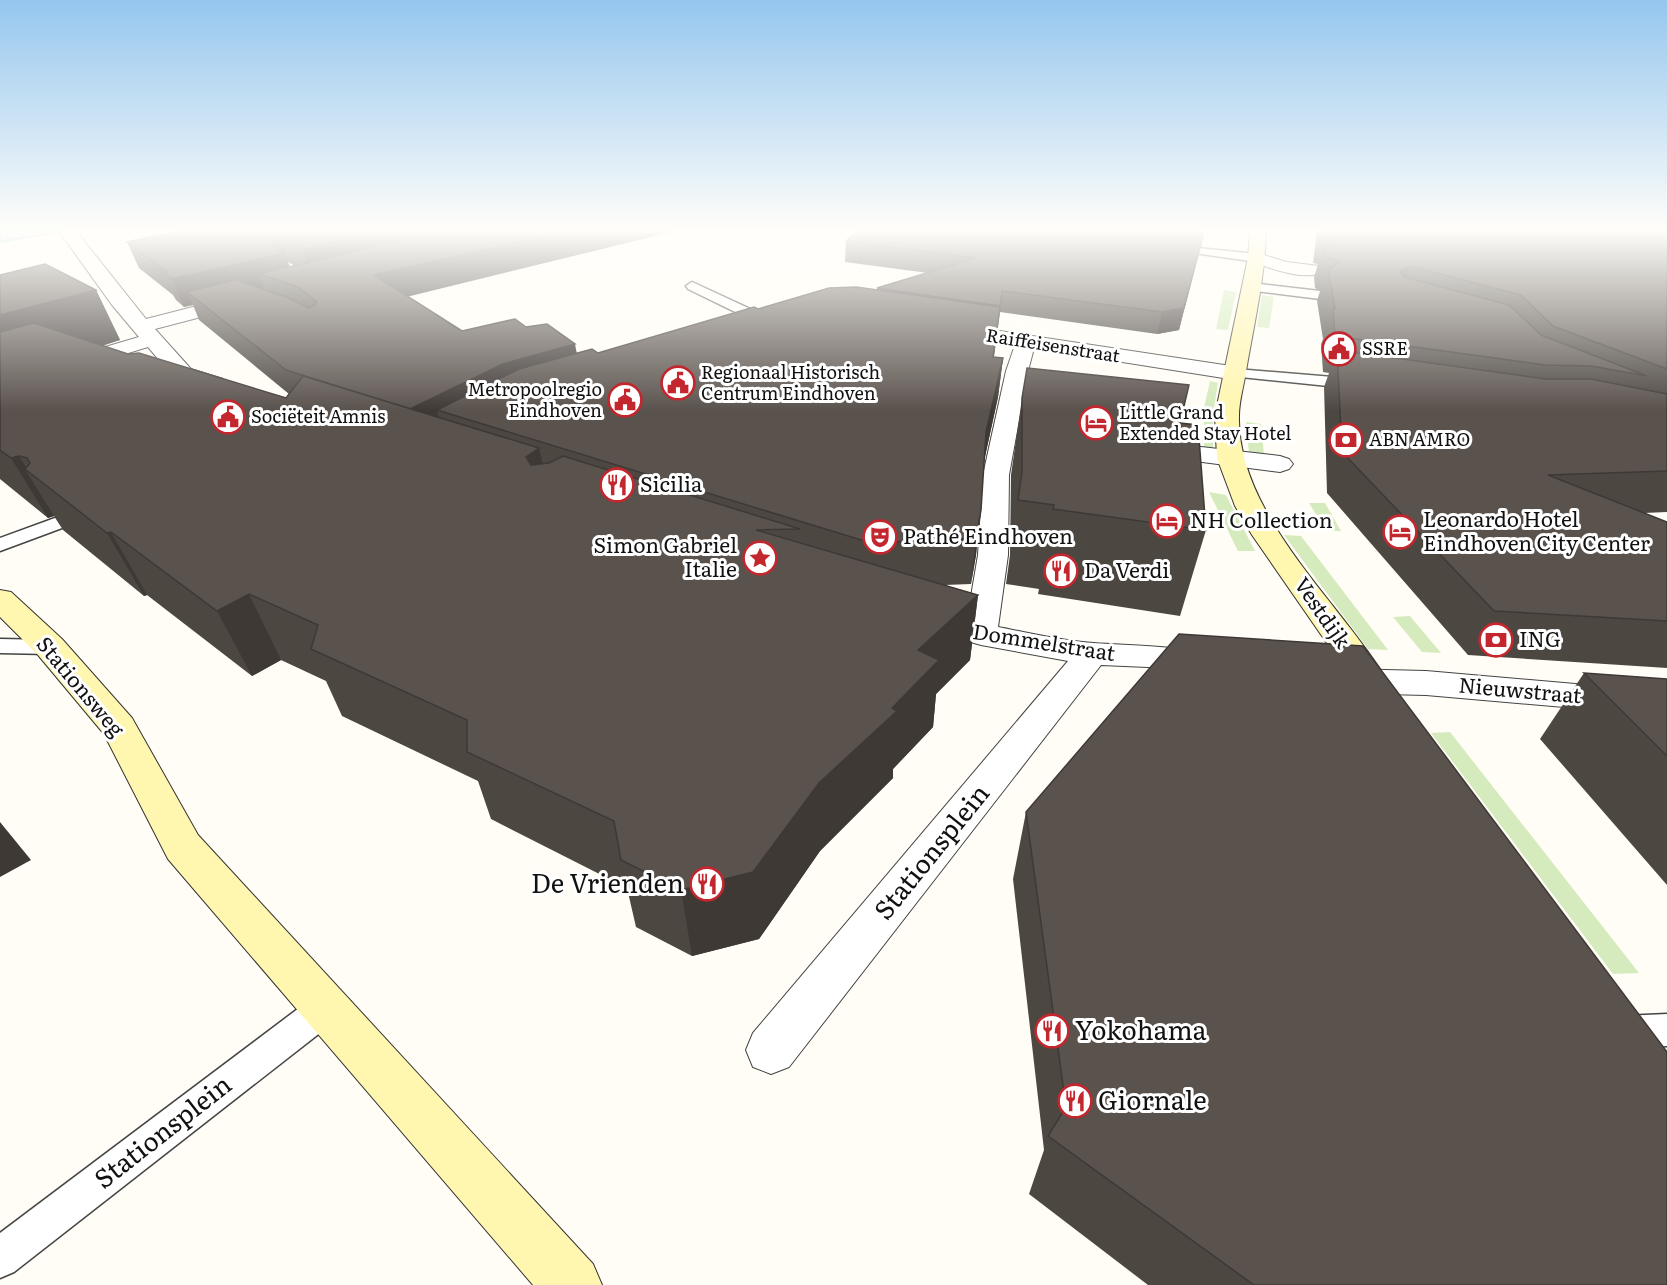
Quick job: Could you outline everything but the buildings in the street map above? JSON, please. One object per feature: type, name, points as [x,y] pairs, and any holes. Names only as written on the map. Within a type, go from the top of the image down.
[{"type":"street","points":[[112,291],[183,374],[240,392]]},
{"type":"street","name":"Vestdijk","points":[[1250,291],[1227,414],[1230,458],[1245,497],[1266,535],[1392,712]]},
{"type":"street","points":[[0,385],[148,332],[252,300]]},
{"type":"street","points":[[742,336],[784,324]]},
{"type":"street","name":"Raiffeisenstraat","points":[[935,328],[1236,373]]},
{"type":"street","points":[[981,635],[993,555],[996,475],[1017,434],[1017,371],[1026,342]]},
{"type":"street","points":[[1134,447],[1280,464]]},
{"type":"street","name":"Stationsweg","points":[[0,598],[50,647],[119,727],[183,847],[327,1006]]},
{"type":"street","name":"Dommelstraat","points":[[902,611],[981,635],[1092,654],[1148,656],[1228,668]]},
{"type":"street","name":"Stationsplein","points":[[771,1050],[1092,654]]},
{"type":"street","points":[[1320,680],[1372,682]]},
{"type":"street","name":"Nieuwstraat","points":[[1372,682],[1426,683],[1667,704]]},
{"type":"street","points":[[1602,1005],[1631,1045]]},
{"type":"street","points":[[327,1006],[572,1285]]},
{"type":"lane","points":[[704,291],[784,324]]},
{"type":"lane","points":[[1313,291],[1320,295]]},
{"type":"lane","name":"Raiffeisenstraat","points":[[1236,373],[1329,380],[1376,387]]},
{"type":"lane","points":[[0,546],[55,524]]},
{"type":"lane","points":[[0,646],[50,647]]},
{"type":"lane","name":"Stationsplein","points":[[0,1258],[327,1006]]},
{"type":"lane","points":[[1631,1045],[1667,1030]]},
{"type":"green space","points":[[1224,291],[1236,292],[1228,330],[1216,329]]},
{"type":"green space","points":[[1262,295],[1274,297],[1269,328],[1257,327]]},
{"type":"green space","points":[[1210,381],[1218,383],[1213,414],[1213,450],[1204,449],[1204,408]]},
{"type":"green space","points":[[1246,422],[1261,424],[1264,455],[1249,453]]},
{"type":"green space","points":[[1209,492],[1226,495],[1255,551],[1238,551]]},
{"type":"green space","points":[[1309,503],[1325,503],[1341,531],[1326,531]]},
{"type":"green space","points":[[1284,535],[1301,536],[1388,650],[1368,649]]},
{"type":"green space","points":[[1410,616],[1441,653],[1422,652],[1393,617]]},
{"type":"green space","points":[[1450,732],[1639,973],[1613,974],[1431,733]]},
{"type":"place","name":"SSRE","points":[[1339,349]]},
{"type":"place","name":"Regionaal Historisch Centrum Eindhoven","points":[[678,383]]},
{"type":"place","name":"Metropoolregio Eindhoven","points":[[625,400]]},
{"type":"place","name":"Sociëteit Amnis","points":[[228,417]]},
{"type":"place","name":"Little Grand Extended Stay Hotel","points":[[1096,423]]},
{"type":"place","name":"ABN AMRO","points":[[1346,440]]},
{"type":"place","name":"Sicilia","points":[[617,485]]},
{"type":"place","name":"NH Collection","points":[[1167,521]]},
{"type":"place","name":"Leonardo Hotel Eindhoven City Center","points":[[1400,532]]},
{"type":"place","name":"Pathé Eindhoven","points":[[880,537]]},
{"type":"place","name":"Simon Gabriel Italie","points":[[760,558]]},
{"type":"place","name":"Da Verdi","points":[[1061,571]]},
{"type":"place","name":"ING","points":[[1496,640]]},
{"type":"place","name":"De Vrienden","points":[[707,884]]},
{"type":"place","name":"Yokohama","points":[[1052,1031]]},
{"type":"place","name":"Giornale","points":[[1075,1101]]}]
